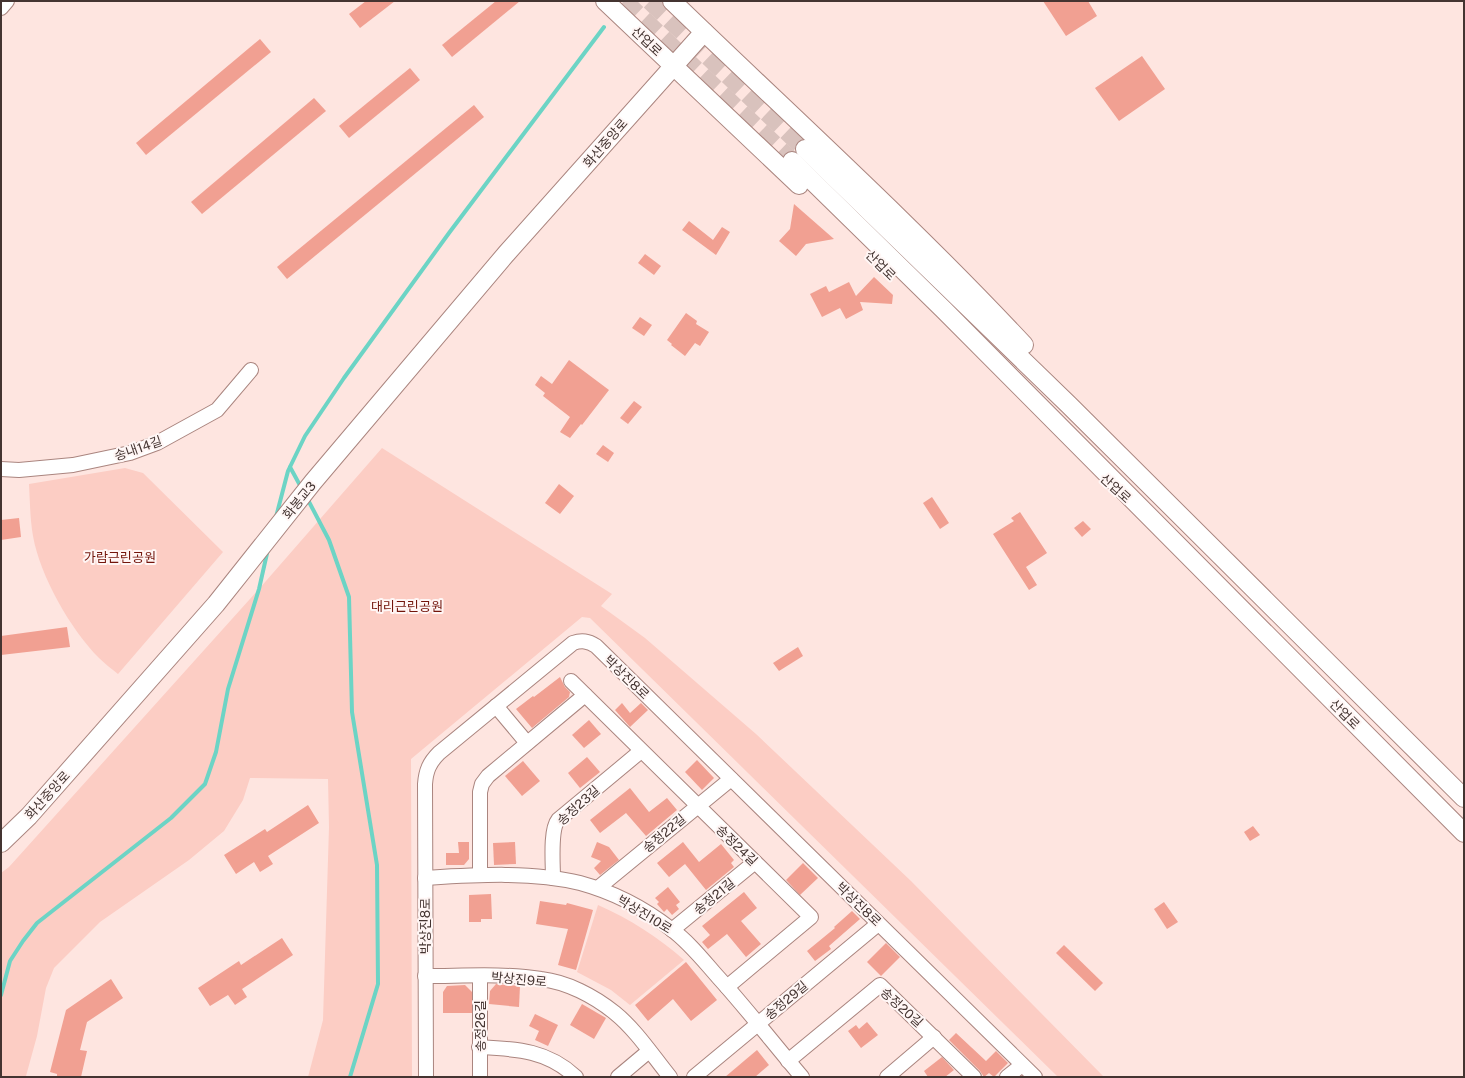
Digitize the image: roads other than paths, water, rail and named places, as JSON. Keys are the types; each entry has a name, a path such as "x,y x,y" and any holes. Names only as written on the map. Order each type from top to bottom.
{"main road":[{"name":"산업로","path":"605,1 831,215 975,357 1159,527"},
{"name":"산업로","path":"672,1 853,173 948,267 1069,393 1175,511"},
{"name":"화산중앙로","path":"506,254 704,32"},
{"name":"산업로","path":"1464,798 1063,399 798,155 944,310 1464,833"},
{"name":"화봉교3","path":"90,745 216,604 313,482 506,254"},
{"name":"화산중앙로","path":"1,844 29,816 90,745"}],"street":[{"path":"1,8 7,1"},
{"name":"송내14길","path":"1,468 19,470 73,465 130,453 157,443 217,410 251,370"},
{"name":"박상진8로","path":"426,1077 425,784 427,768 439,753 573,643 579,641 591,642 1035,1077"},
{"name":"송정24길","path":"571,681 811,917 727,987"},
{"path":"480,874 480,792 482,784 488,776 585,695"},
{"path":"496,706 527,743"},
{"name":"송정23길","path":"553,878 553,832 555,823 641,750"},
{"name":"송정22길","path":"598,888 731,779"},
{"name":"송정21길","path":"672,930 755,862"},
{"name":"박상진10로","path":"426,878 480,874 553,878 598,888 639,908 672,930 688,944 727,987 802,1077"},
{"name":"송정29길","path":"694,1077 878,924"},
{"name":"박상진9로","path":"425,976 480,976 542,979 580,991 598,1000 616,1013 632,1030 670,1077"},
{"name":"송정26길","path":"480,976 480,1077"},
{"name":"송정20길","path":"788,1061 880,985 974,1077"},
{"path":"887,1077 934,1037"},
{"path":"480,1047 514,1049 535,1053 551,1059 576,1077"},
{"path":"618,1077 649,1051"},
{"path":"1007,1077 1022,1065"}],"waterway":[{"path":"276,517 288,471 305,436 344,378 449,233 604,27"},
{"path":"290,467 302,489"},
{"path":"307,498 329,540 349,597 352,712 377,865 378,984 350,1077"},
{"path":"1,995 10,961 37,923 171,818 205,784 216,752 228,689 259,589 268,549"}],"tunnel":[{"path":"624,1 792,161"},
{"path":"650,1 805,149"}],"park label":[{"name":"가람근린공원","path":"120,557"},
{"name":"대리근린공원","path":"407,606"}]}
